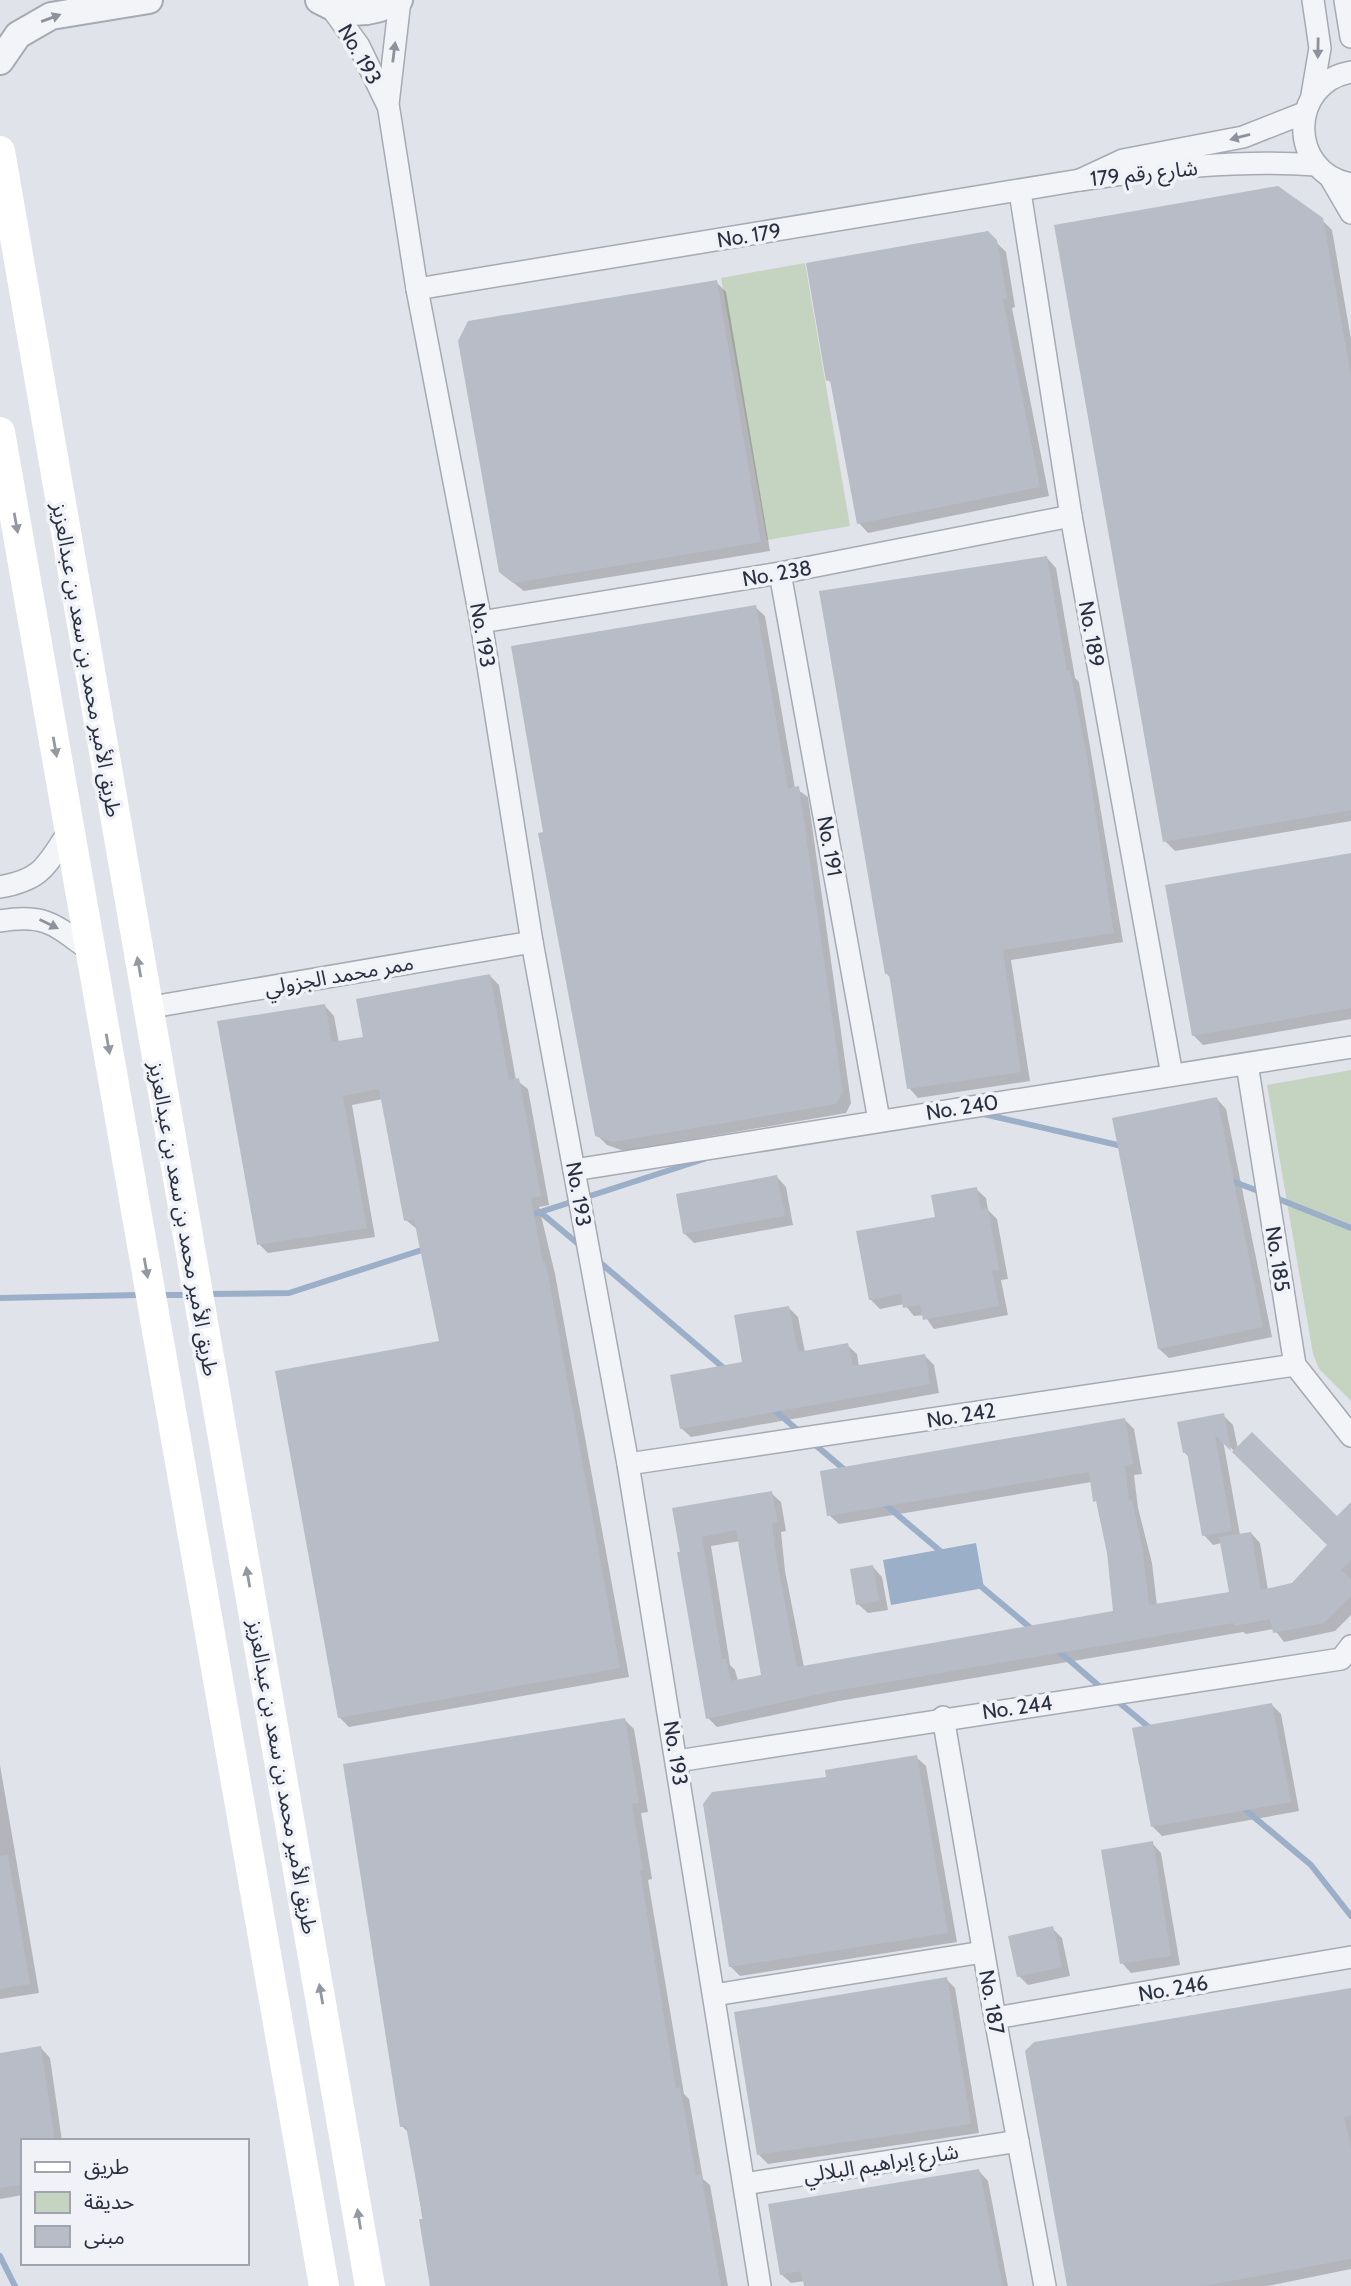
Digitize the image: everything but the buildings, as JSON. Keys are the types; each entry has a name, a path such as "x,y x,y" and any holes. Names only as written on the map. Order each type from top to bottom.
{"main road":[{"name":"طريق الأمير محمد بن سعد بن عبدالعزيز","path":"0,151 146,1008 278,1742 370,2286"},
{"path":"0,432 324,2286"}],"street":[{"path":"0,61 18,35 51,16 149,0"},
{"path":"324,3 360,13 382,9 399,0"},
{"name":"No. 193","path":"399,0 388,104 417,289 481,622 532,942 628,1465 760,2286"},
{"path":"1313,0 1320,48 1302,131 1306,149 1351,213"},
{"path":"1345,0 1351,37"},
{"name":"No. 193","path":"324,3 359,47 388,104"},
{"name":"شارع رقم 179","path":"1080,180 1123,160 1243,137 1308,104 1324,82 1351,72"},
{"name":"شارع رقم 179","path":"1080,180 1161,169 1260,162 1323,171 1351,184"},
{"name":"No. 179","path":"417,289 1020,192 1080,180"},
{"name":"No. 189","path":"1020,192 1071,516 1172,1075"},
{"name":"No. 238","path":"481,622 780,573 1071,516"},
{"name":"No. 191","path":"780,573 879,1120"},
{"path":"0,887 22,883 39,875 70,830"},
{"path":"0,921 26,917 46,920 92,952"},
{"name":"ممر محمد الجزولي","path":"146,1008 532,942"},
{"name":"No. 240","path":"574,1170 1351,1047"},
{"name":"No. 185","path":"1247,1064 1295,1364 1351,1436"},
{"name":"No. 242","path":"628,1465 1295,1364"},
{"name":"No. 244","path":"677,1761 943,1717 1340,1659 1351,1646"},
{"name":"No. 187","path":"943,1717 1045,2286"},
{"path":"714,1995 984,1952"},
{"name":"No. 246","path":"995,2018 1351,1957"},
{"name":"شارع إبراهيم البلالي","path":"744,2184 1018,2141"}],"green space":[{"path":"805,263 850,526 767,540 721,278"},
{"path":"1351,1070 1351,1401 1319,1369 1313,1354 1267,1085"}],"water":[{"path":"976,1543 984,1588 891,1605 883,1560"}],"waterway":[{"path":"979,1113 1122,1146"},
{"path":"528,1216 704,1159"},
{"path":"1229,1180 1261,1192"},
{"path":"1271,1196 1351,1228"},
{"path":"540,1212 582,1247"},
{"path":"209,1294 289,1293 428,1248"},
{"path":"596,1259 726,1370"},
{"path":"0,1298 138,1295"},
{"path":"163,1295 186,1295"},
{"path":"772,1408 801,1433"},
{"path":"812,1442 846,1471"},
{"path":"881,1501 945,1555"},
{"path":"977,1583 1033,1630"},
{"path":"1055,1648 1105,1691"},
{"path":"1116,1700 1151,1729"},
{"path":"1242,1807 1311,1865 1351,1916"},
{"path":"0,2256 15,2286"}]}
